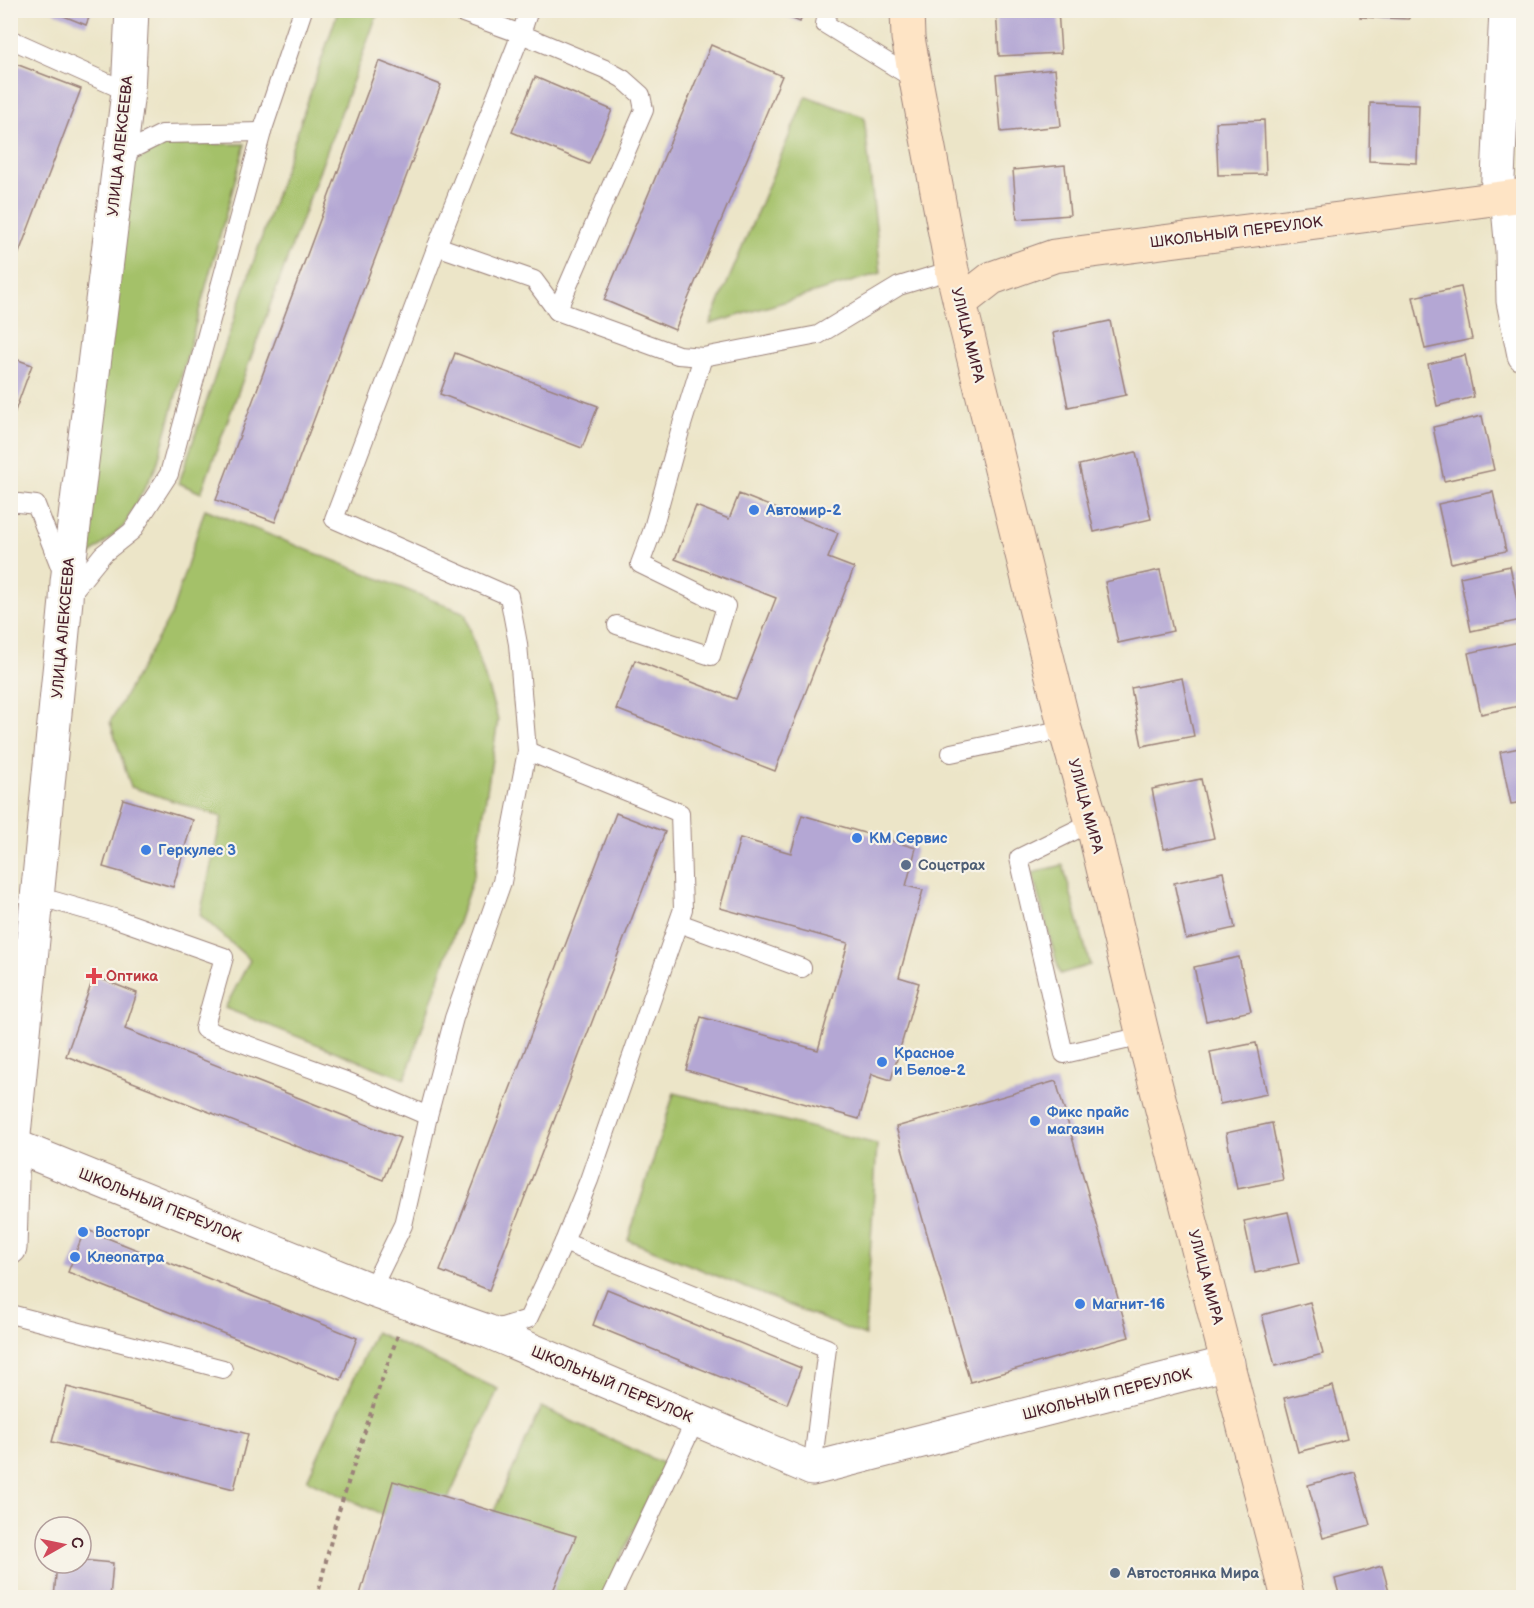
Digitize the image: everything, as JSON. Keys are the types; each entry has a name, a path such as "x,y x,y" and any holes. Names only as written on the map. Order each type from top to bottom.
{"main road":[{"name":"УЛИЦА МИРА","path":"907,10 908,38 952,270 1065,729 1092,822 1143,1036 1288,1598"},
{"name":"ШКОЛЬНЫЙ ПЕРЕУЛОК","path":"960,303 993,278 1053,255 1509,197"}],"street":[{"name":"УЛИЦА АЛЕКСЕЕВА","path":"10,1248 12,1144 66,591 128,92 132,10"},
{"path":"1506,10 1513,301 1524,355"},
{"name":"ШКОЛЬНЫЙ ПЕРЕУЛОК","path":"12,1144 371,1290 487,1331 812,1468 1228,1363"}],"lane":[{"path":"10,502 36,505 66,591 103,554 132,531 169,474 262,132 303,10"},
{"path":"455,10 521,34 605,69 623,79 641,94 644,110 557,311"},
{"path":"371,1290 403,1225 454,1018 502,882 527,751 518,644 509,596 334,519 529,10"},
{"path":"828,10 825,24 916,80"},
{"path":"10,39 128,92"},
{"path":"120,155 162,134 262,132"},
{"path":"437,246 534,280 557,311 678,355 703,357 818,335 899,286 952,270"},
{"path":"617,625 711,656 726,606 640,564 652,532 703,357"},
{"path":"951,753 1065,729"},
{"path":"487,1331 528,1319 564,1242 589,1180 683,909 680,813 527,751"},
{"path":"1092,822 1019,858 1064,1054 1143,1036"},
{"path":"37,896 114,918 224,957 204,1029 351,1083 429,1116"},
{"path":"679,923 802,968"},
{"path":"564,1242 827,1348 812,1468"},
{"path":"10,1314 223,1369"},
{"path":"611,1598 696,1419"}],"path":[{"path":"317,1598 336,1520 409,1303"}],"green space":[{"path":"338,11 364,11 377,15 201,493 179,483"},
{"path":"806,96 864,117 881,273 710,324"},
{"path":"245,144 157,465 124,526 78,565 132,163 164,145"},
{"path":"205,509 465,613 498,720 474,875 405,1079 225,1008 250,960 200,915 222,817 131,787 110,722 171,615"},
{"path":"1063,865 1090,965 1060,974 1032,873"},
{"path":"674,1093 877,1144 865,1336 628,1240"},
{"path":"375,1332 498,1389 431,1537 307,1480"},
{"path":"541,1407 664,1464 603,1597 566,1597 474,1555"}],"building":[{"path":"49,10 92,10 86,25"},
{"path":"771,10 804,10 800,22"},
{"path":"996,10 1058,10 1061,53 999,56"},
{"path":"1361,10 1409,10 1409,19 1360,17"},
{"path":"711,45 782,76 675,330 604,300"},
{"path":"379,61 441,85 275,522 216,500"},
{"path":"16,64 81,89 11,274 10,79"},
{"path":"1055,69 1061,126 1001,132 996,75"},
{"path":"535,77 612,110 589,164 512,132"},
{"path":"1370,103 1419,105 1417,163 1369,161"},
{"path":"1264,120 1266,174 1218,175 1216,122"},
{"path":"1065,165 1070,215 1017,219 1013,170"},
{"path":"1461,287 1472,339 1425,349 1413,297"},
{"path":"1110,321 1126,395 1068,407 1053,333"},
{"path":"455,353 598,406 582,448 440,394"},
{"path":"1465,355 1474,397 1437,406 1428,364"},
{"path":"10,357 32,365 11,422 10,422"},
{"path":"1482,416 1494,470 1444,481 1433,427"},
{"path":"1136,452 1151,519 1094,532 1079,465"},
{"path":"1493,492 1506,551 1451,563 1438,504"},
{"path":"739,494 838,533 828,558 854,568 775,771 616,709 635,660 736,699 776,598 675,559 696,506 729,519"},
{"path":"1510,566 1521,620 1471,631 1460,577"},
{"path":"1160,570 1173,631 1118,643 1105,582"},
{"path":"1524,641 1524,705 1481,714 1468,653"},
{"path":"1182,678 1194,736 1142,746 1131,688"},
{"path":"1524,747 1524,802 1511,804 1500,752"},
{"path":"1201,779 1214,838 1164,849 1152,789"},
{"path":"123,799 193,820 173,887 103,867"},
{"path":"616,813 665,832 489,1290 440,1271"},
{"path":"802,815 916,848 906,886 923,890 899,977 919,983 891,1080 872,1074 859,1119 686,1070 701,1017 818,1050 848,943 720,908 740,838 791,853"},
{"path":"1223,872 1235,928 1186,939 1174,883"},
{"path":"1239,957 1251,1011 1206,1021 1194,967"},
{"path":"94,976 137,993 125,1029 400,1138 383,1180 66,1056"},
{"path":"1256,1043 1267,1094 1220,1104 1210,1052"},
{"path":"1056,1081 1129,1337 970,1382 896,1127"},
{"path":"1272,1123 1283,1180 1237,1189 1226,1133"},
{"path":"1288,1212 1300,1263 1255,1273 1244,1221"},
{"path":"85,1229 357,1338 341,1380 68,1272"},
{"path":"607,1289 801,1368 787,1404 593,1325"},
{"path":"1310,1302 1323,1354 1275,1366 1262,1315"},
{"path":"1333,1386 1347,1439 1298,1452 1284,1398"},
{"path":"67,1387 248,1434 234,1489 52,1442"},
{"path":"1355,1472 1370,1525 1323,1538 1308,1485"},
{"path":"393,1481 576,1536 550,1598 359,1598"},
{"path":"93,1561 113,1563 110,1598 54,1598 56,1575 93,1575"},
{"path":"1382,1566 1391,1598 1340,1598 1335,1579"}],"place":[{"name":"Автомир-2","path":"754,510"},
{"name":"КМ Сервис","path":"857,838"},
{"name":"Геркулес 3","path":"146,850"},
{"name":"Соцстрах","path":"906,865"},
{"name":"Оптика","path":"94,976"},
{"name":"Красное и Белое-2","path":"882,1062"},
{"name":"Фикс прайс магазин","path":"1035,1121"},
{"name":"Восторг","path":"83,1232"},
{"name":"Клеопатра","path":"75,1257"},
{"name":"Магнит-16","path":"1080,1304"},
{"name":"Автостоянка Мира","path":"1115,1573"}]}
